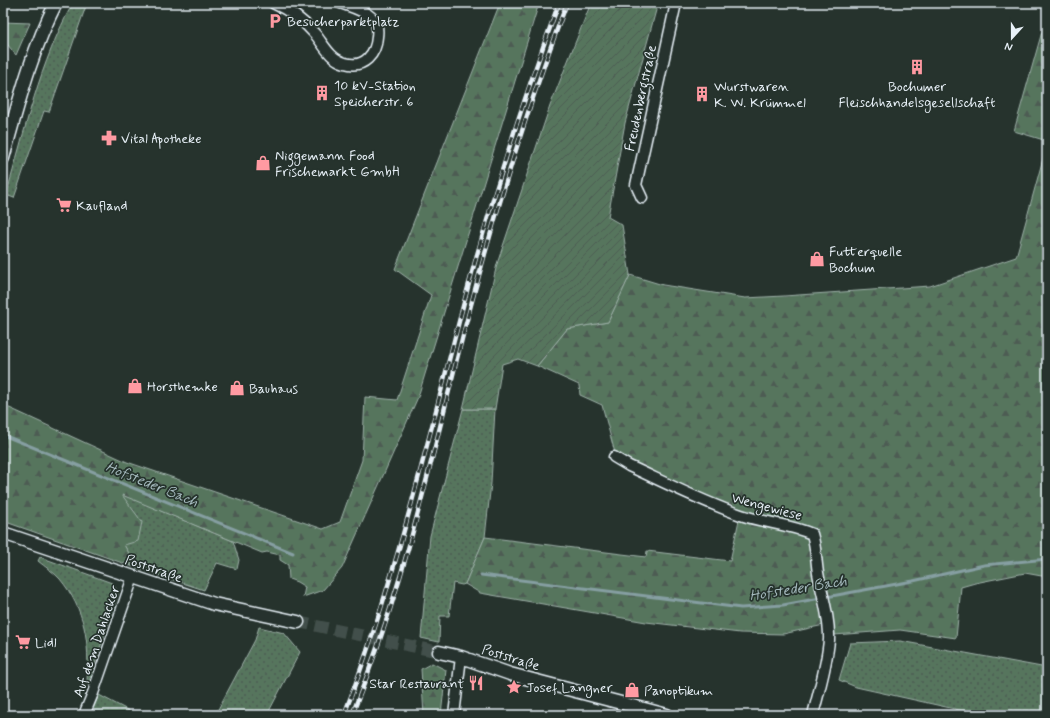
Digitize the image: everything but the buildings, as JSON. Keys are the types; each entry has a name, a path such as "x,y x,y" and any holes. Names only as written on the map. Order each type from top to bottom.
{"street":[{"path":"3,158 25,81 47,22 56,3"},
{"path":"273,3 288,10 302,21 314,33 333,58 343,63 358,64 365,61 373,52 377,42 377,25 366,13 340,3"},
{"name":"Freudenbergstraße","path":"642,198 636,185 676,3"},
{"name":"Wengewiese","path":"614,457 629,466 725,510 761,521 801,529 812,534 816,546 818,572 826,612 829,639 813,715"},
{"name":"Poststraße","path":"3,533 214,604 298,622"},
{"name":"Auf dem Dahlacker","path":"84,715 133,577"},
{"name":"Poststraße","path":"439,652 461,657 510,674 667,715"},
{"path":"454,715 461,657"}],"green space":[{"path":"73,3 87,3 49,112 44,111 14,198 6,195 34,97 51,49"},
{"path":"500,3 539,3 418,397 342,568 323,590 303,597 305,587 289,579 288,565 280,560 280,555 267,552 262,553 122,495 142,522 138,541 124,545 130,555 131,566 3,521 3,405 127,462 323,529 340,522 362,460 365,397 397,400 431,295 395,269"},
{"path":"591,3 658,3 625,123 608,217 622,225 630,275 608,322 567,329 537,366 518,359 502,364 495,409 463,409 497,264 550,106"},
{"path":"3,22 30,23 16,55 3,39"},
{"path":"1043,28 1047,29 1047,141 1014,131"},
{"path":"1047,144 1047,577 1025,573 961,587 956,638 900,630 834,635 833,623 783,634 740,633 646,622 480,593 465,584 485,537 646,557 647,551 730,561 741,511 708,498 615,453 602,405 580,395 579,385 537,366 567,329 608,322 630,275 663,285 745,298 930,286 1016,257"},
{"path":"463,409 495,409 491,483 485,537 465,584 462,585 453,583 449,616 440,616 439,642 421,638 430,536"},
{"path":"121,494 233,541 239,560 237,569 217,563 204,590 131,566 130,555 124,545"},
{"path":"40,557 112,583 118,593 89,682 87,681 88,653 84,627 80,614 68,590 58,576 38,561"},
{"path":"259,627 284,633 300,652 267,715 215,715 255,640"},
{"path":"900,641 1047,668 1047,715 982,715 856,687 839,680 850,643"},
{"path":"432,663 446,670 441,715 424,715 421,669"},
{"path":"99,695 137,715 90,715"}],"waterway":[{"name":"Hofsteder Bach","path":"3,435 293,553"},
{"name":"Hofsteder Bach","path":"481,575 741,608 783,605 913,581 984,565 1047,559"}],"tunnel":[{"path":"298,622 439,652"}],"railway":[{"path":"344,715 363,663 396,558 467,291 498,182 559,3"},
{"path":"352,715 378,647 409,547 464,331 499,207 524,125 567,3"}],"place":[{"name":"Besucherparktplatz","path":"275,21"},
{"name":"Bochumer Fleischhandelsgesellschaft","path":"917,67"},
{"name":"10 kV-Station Speicherstr. 6","path":"322,93"},
{"name":"Wurstwaren K. W. Krümmel","path":"702,94"},
{"name":"Vital Apotheke","path":"109,138"},
{"name":"Niggemann Food Frischemarkt GmbH","path":"263,163"},
{"name":"Kaufland","path":"64,205"},
{"name":"Futterquelle Bochum","path":"817,259"},
{"name":"Horsthemke","path":"135,386"},
{"name":"Bauhaus","path":"237,388"},
{"name":"Lidl","path":"23,642"},
{"name":"Star Restaurant","path":"476,683"},
{"name":"Josef Langner","path":"514,687"},
{"name":"Panoptikum","path":"632,690"}]}
